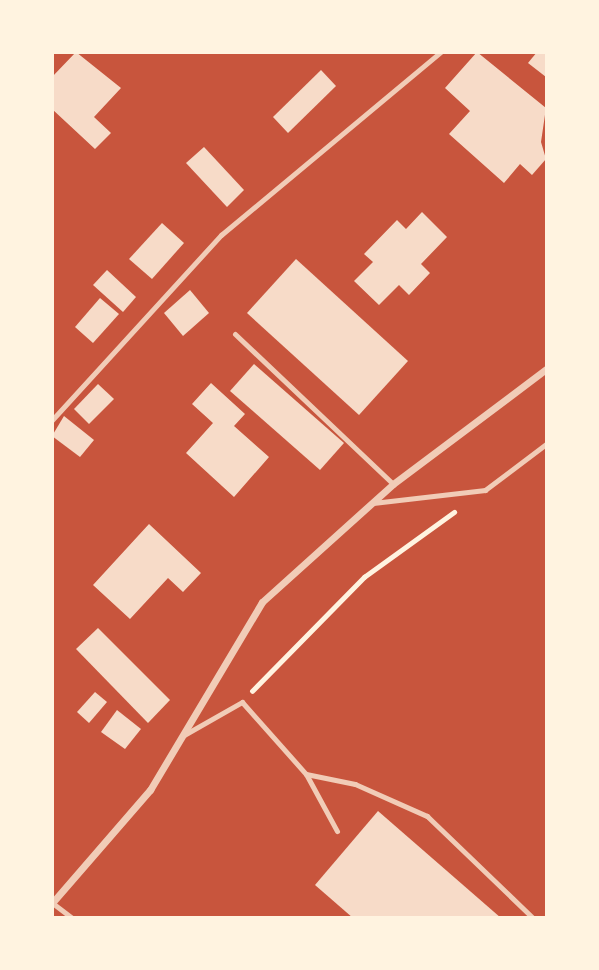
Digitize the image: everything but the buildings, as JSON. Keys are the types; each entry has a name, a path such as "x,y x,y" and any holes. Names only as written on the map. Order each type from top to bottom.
{"street":[{"path":"54,904 150,790 262,602 393,484 547,369"}],"lane":[{"path":"52,420 222,235 442,52"},
{"path":"235,334 393,484"},
{"path":"373,503 485,490 547,444"},
{"path":"178,739 242,702 306,774 337,831"},
{"path":"306,774 355,784 427,816 533,918"},
{"path":"54,904 72,918"}],"path":[{"path":"242,702 364,577 485,490"}]}
